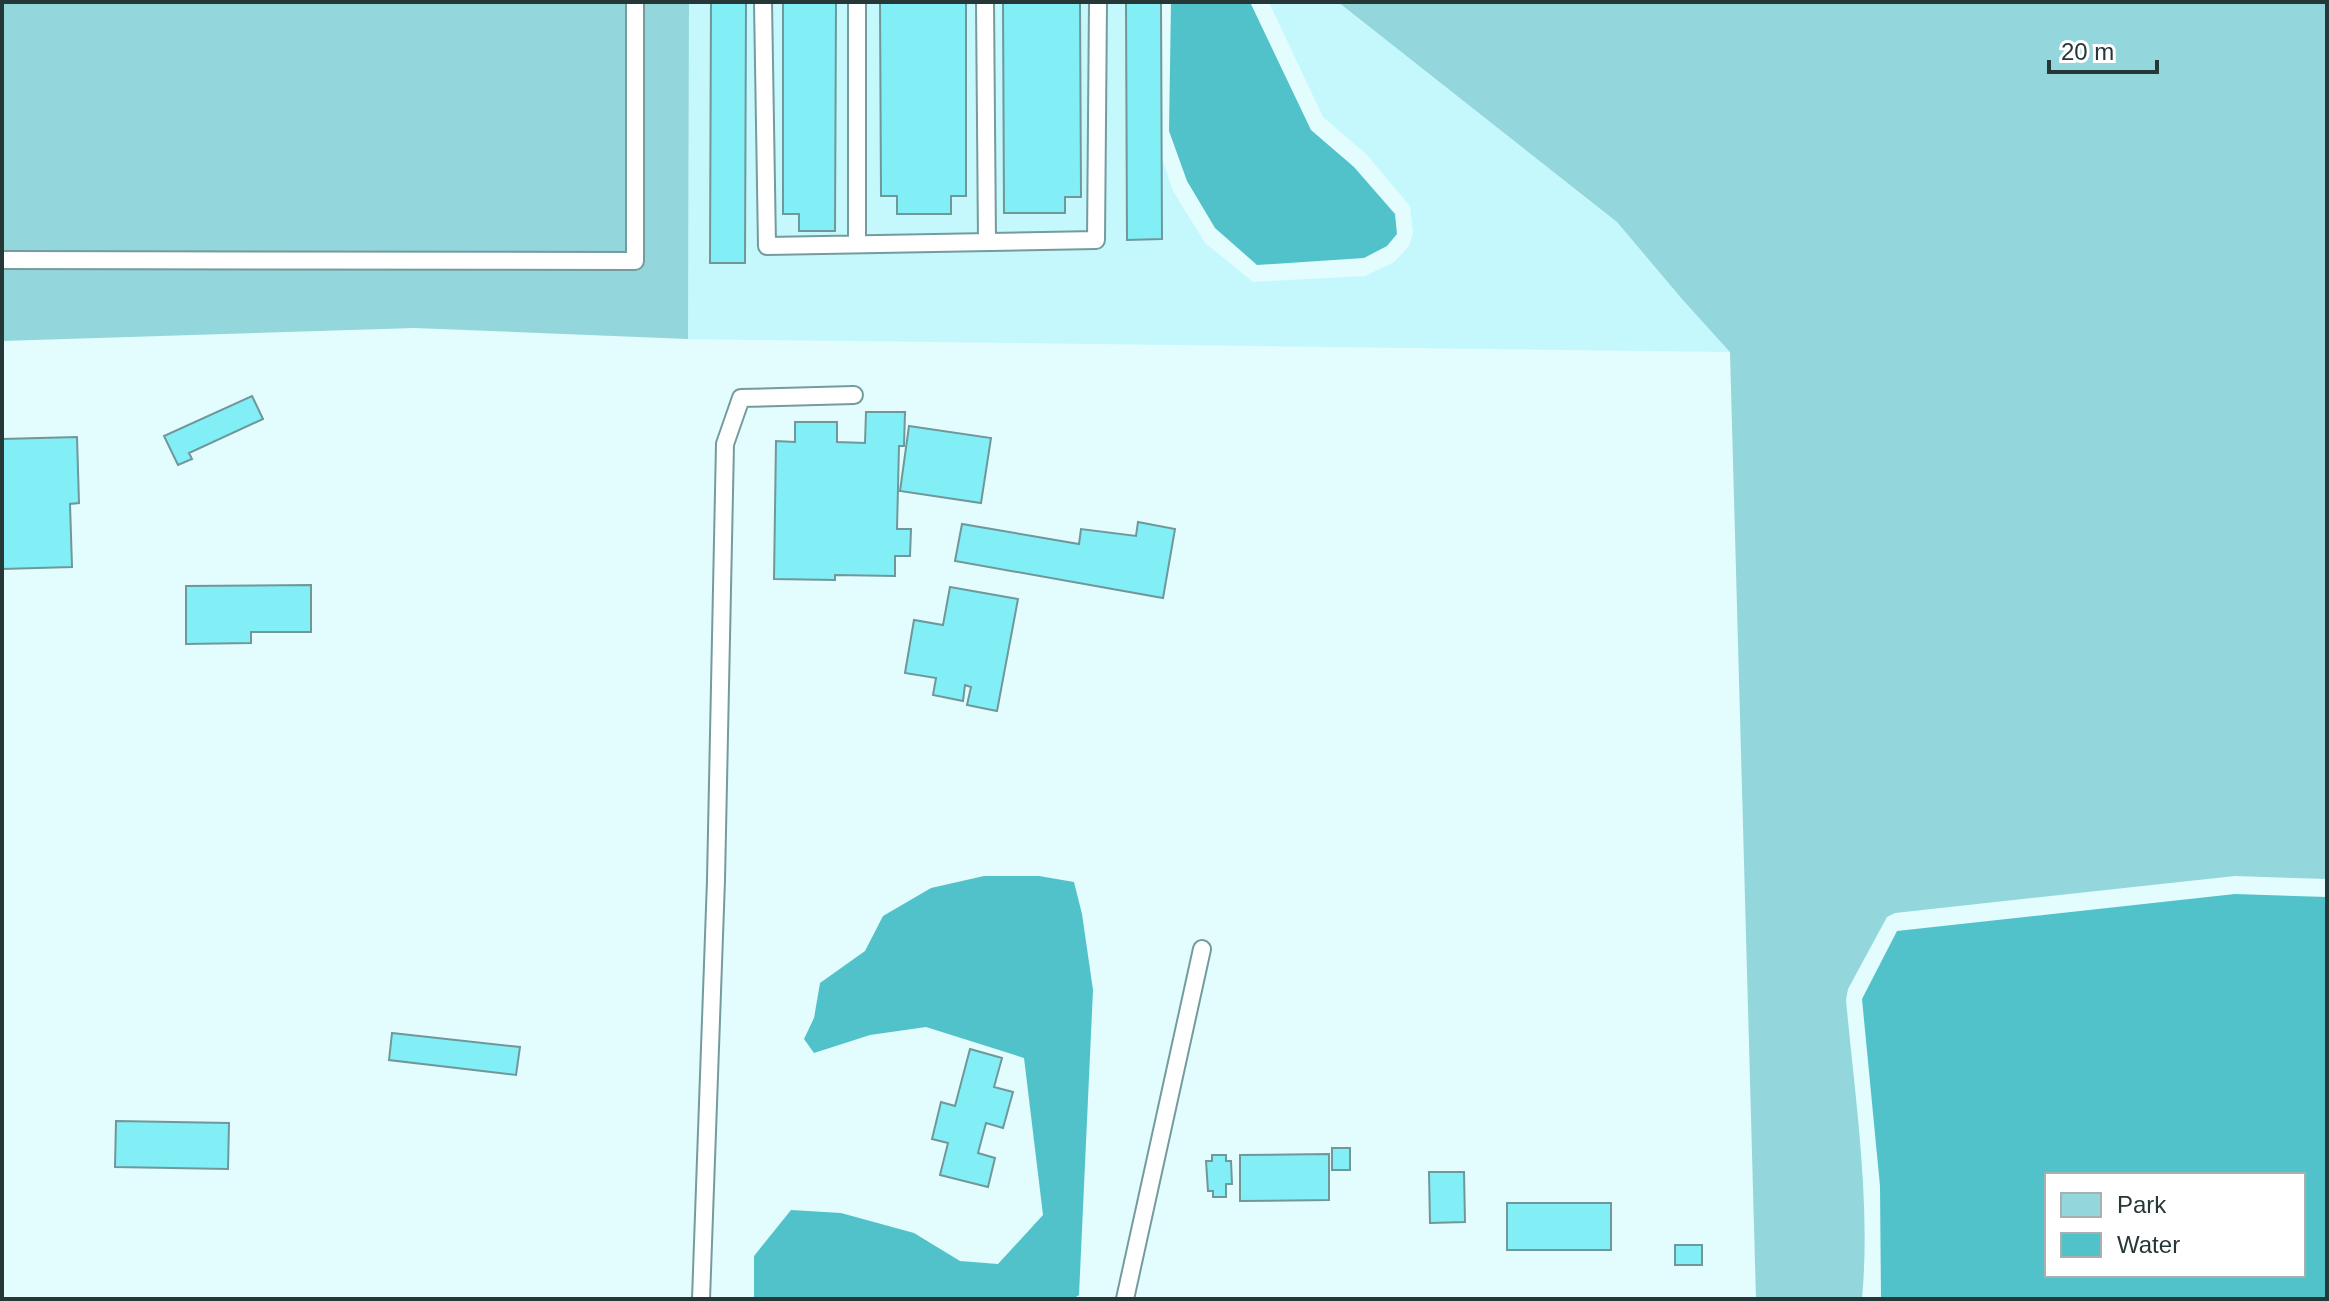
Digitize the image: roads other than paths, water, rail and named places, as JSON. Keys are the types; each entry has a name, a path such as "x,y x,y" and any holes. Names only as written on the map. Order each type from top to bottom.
{"lane":[{"path":"2,260 635,261 635,2"},
{"path":"763,2 767,246 1096,240 1098,2"},
{"path":"857,2 857,244"},
{"path":"985,2 987,242"},
{"path":"701,1299 716,895 725,444 741,398 854,395"},
{"path":"1125,1299 1202,949"}],"water":[{"path":"1171,2 1250,2 1311,130 1354,167 1395,214 1397,234 1387,246 1364,258 1257,265 1215,228 1187,181 1169,131"},
{"path":"984,876 1039,876 1074,882 1082,914 1093,990 1079,1295 1073,1299 754,1299 754,1256 791,1210 841,1213 914,1233 960,1261 998,1264 1043,1215 1024,1058 926,1027 870,1035 814,1053 804,1039 814,1018 820,983 865,951 883,916 931,888"},
{"path":"2235,894 2327,897 2327,1299 1881,1299 1880,1186 1862,999 1897,931"}]}
